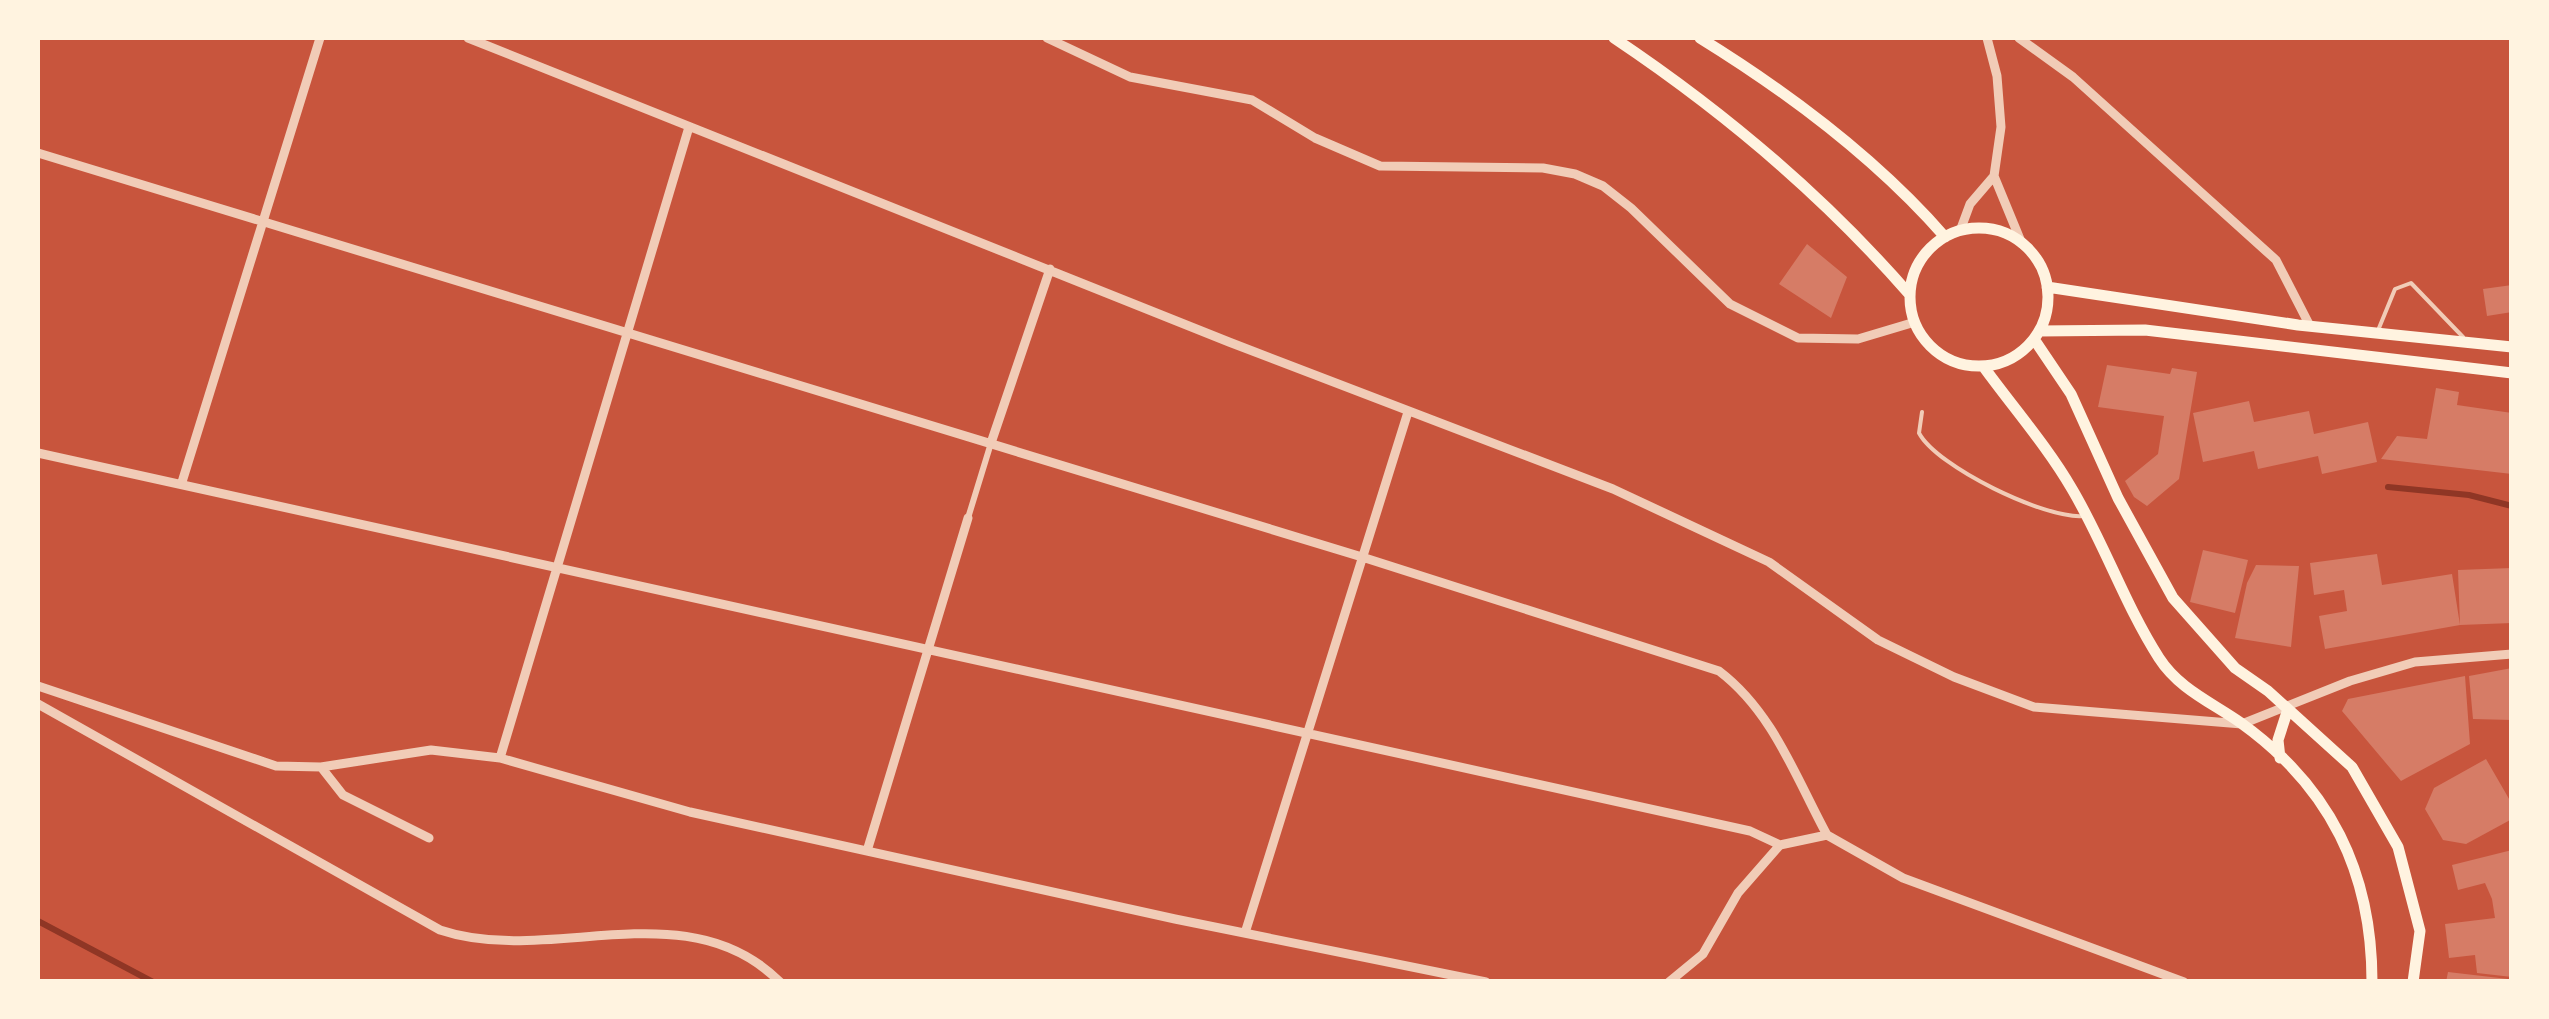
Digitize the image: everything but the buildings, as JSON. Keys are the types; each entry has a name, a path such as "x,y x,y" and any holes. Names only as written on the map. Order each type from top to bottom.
{"main road":[{"path":"1614,38 1675,79 1820,200 1910,295"},
{"path":"1700,38 1752,70 1901,186 1945,237"},
{"path":"1982,228 2003,232 2022,244 2039,263 2047,287 2047,310 2036,335 2011,358 1983,366 1950,360 1923,338 1915,322 1910,295 1924,256 1945,237 1982,228"},
{"path":"2047,287 2310,326 2512,347"},
{"path":"2036,335 2144,330 2512,373"},
{"path":"2036,335 2064,380 2118,498 2173,598 2235,668 2352,767 2398,847 2420,931 2413,982"},
{"path":"1983,366 2071,487 2159,659 2190,692 2242,724 2312,785 2347,851 2372,934 2372,982"},
{"path":"2280,758 2278,740 2288,709"}],"street":[{"path":"182,482 320,38"},
{"path":"468,38 1408,412 1613,489 1768,562 1878,640 1970,684 2034,708 2242,724 2288,709 2350,681 2415,662 2512,654"},
{"path":"1047,38 1130,77 1252,100 1315,138 1380,166 1543,168 1574,174 1604,186 1631,208 1730,304 1798,338 1858,339 1915,322"},
{"path":"1960,231 1970,204 1994,176 2002,128 1997,76 1987,38"},
{"path":"2019,38 2087,89 2276,260 2310,326"},
{"path":"500,758 689,126"},
{"path":"38,153 1362,557 1719,671 1744,690 1768,720 1826,834 1902,878 2184,982"},
{"path":"1994,176 2022,244"},
{"path":"867,851 991,444 1050,269"},
{"path":"1245,933 1408,412"},
{"path":"38,453 1307,732 1750,832 1780,845"},
{"path":"38,686 167,726 250,760 276,766 321,767 430,750 500,758 690,812 1486,982"},
{"path":"38,704 440,930 465,938 495,940 610,932 664,934 724,945 764,965 780,982"},
{"path":"321,767 343,795 428,838"},
{"path":"1669,982 1703,954 1738,893 1780,845 1826,834"}],"lane":[{"path":"2377,333 2395,289 2411,283 2470,343"},
{"path":"1922,412 1920,433 1945,459 2048,513 2086,516"}],"waterway":[{"path":"2388,487 2469,495 2512,506"},
{"path":"38,921 153,982"}]}
